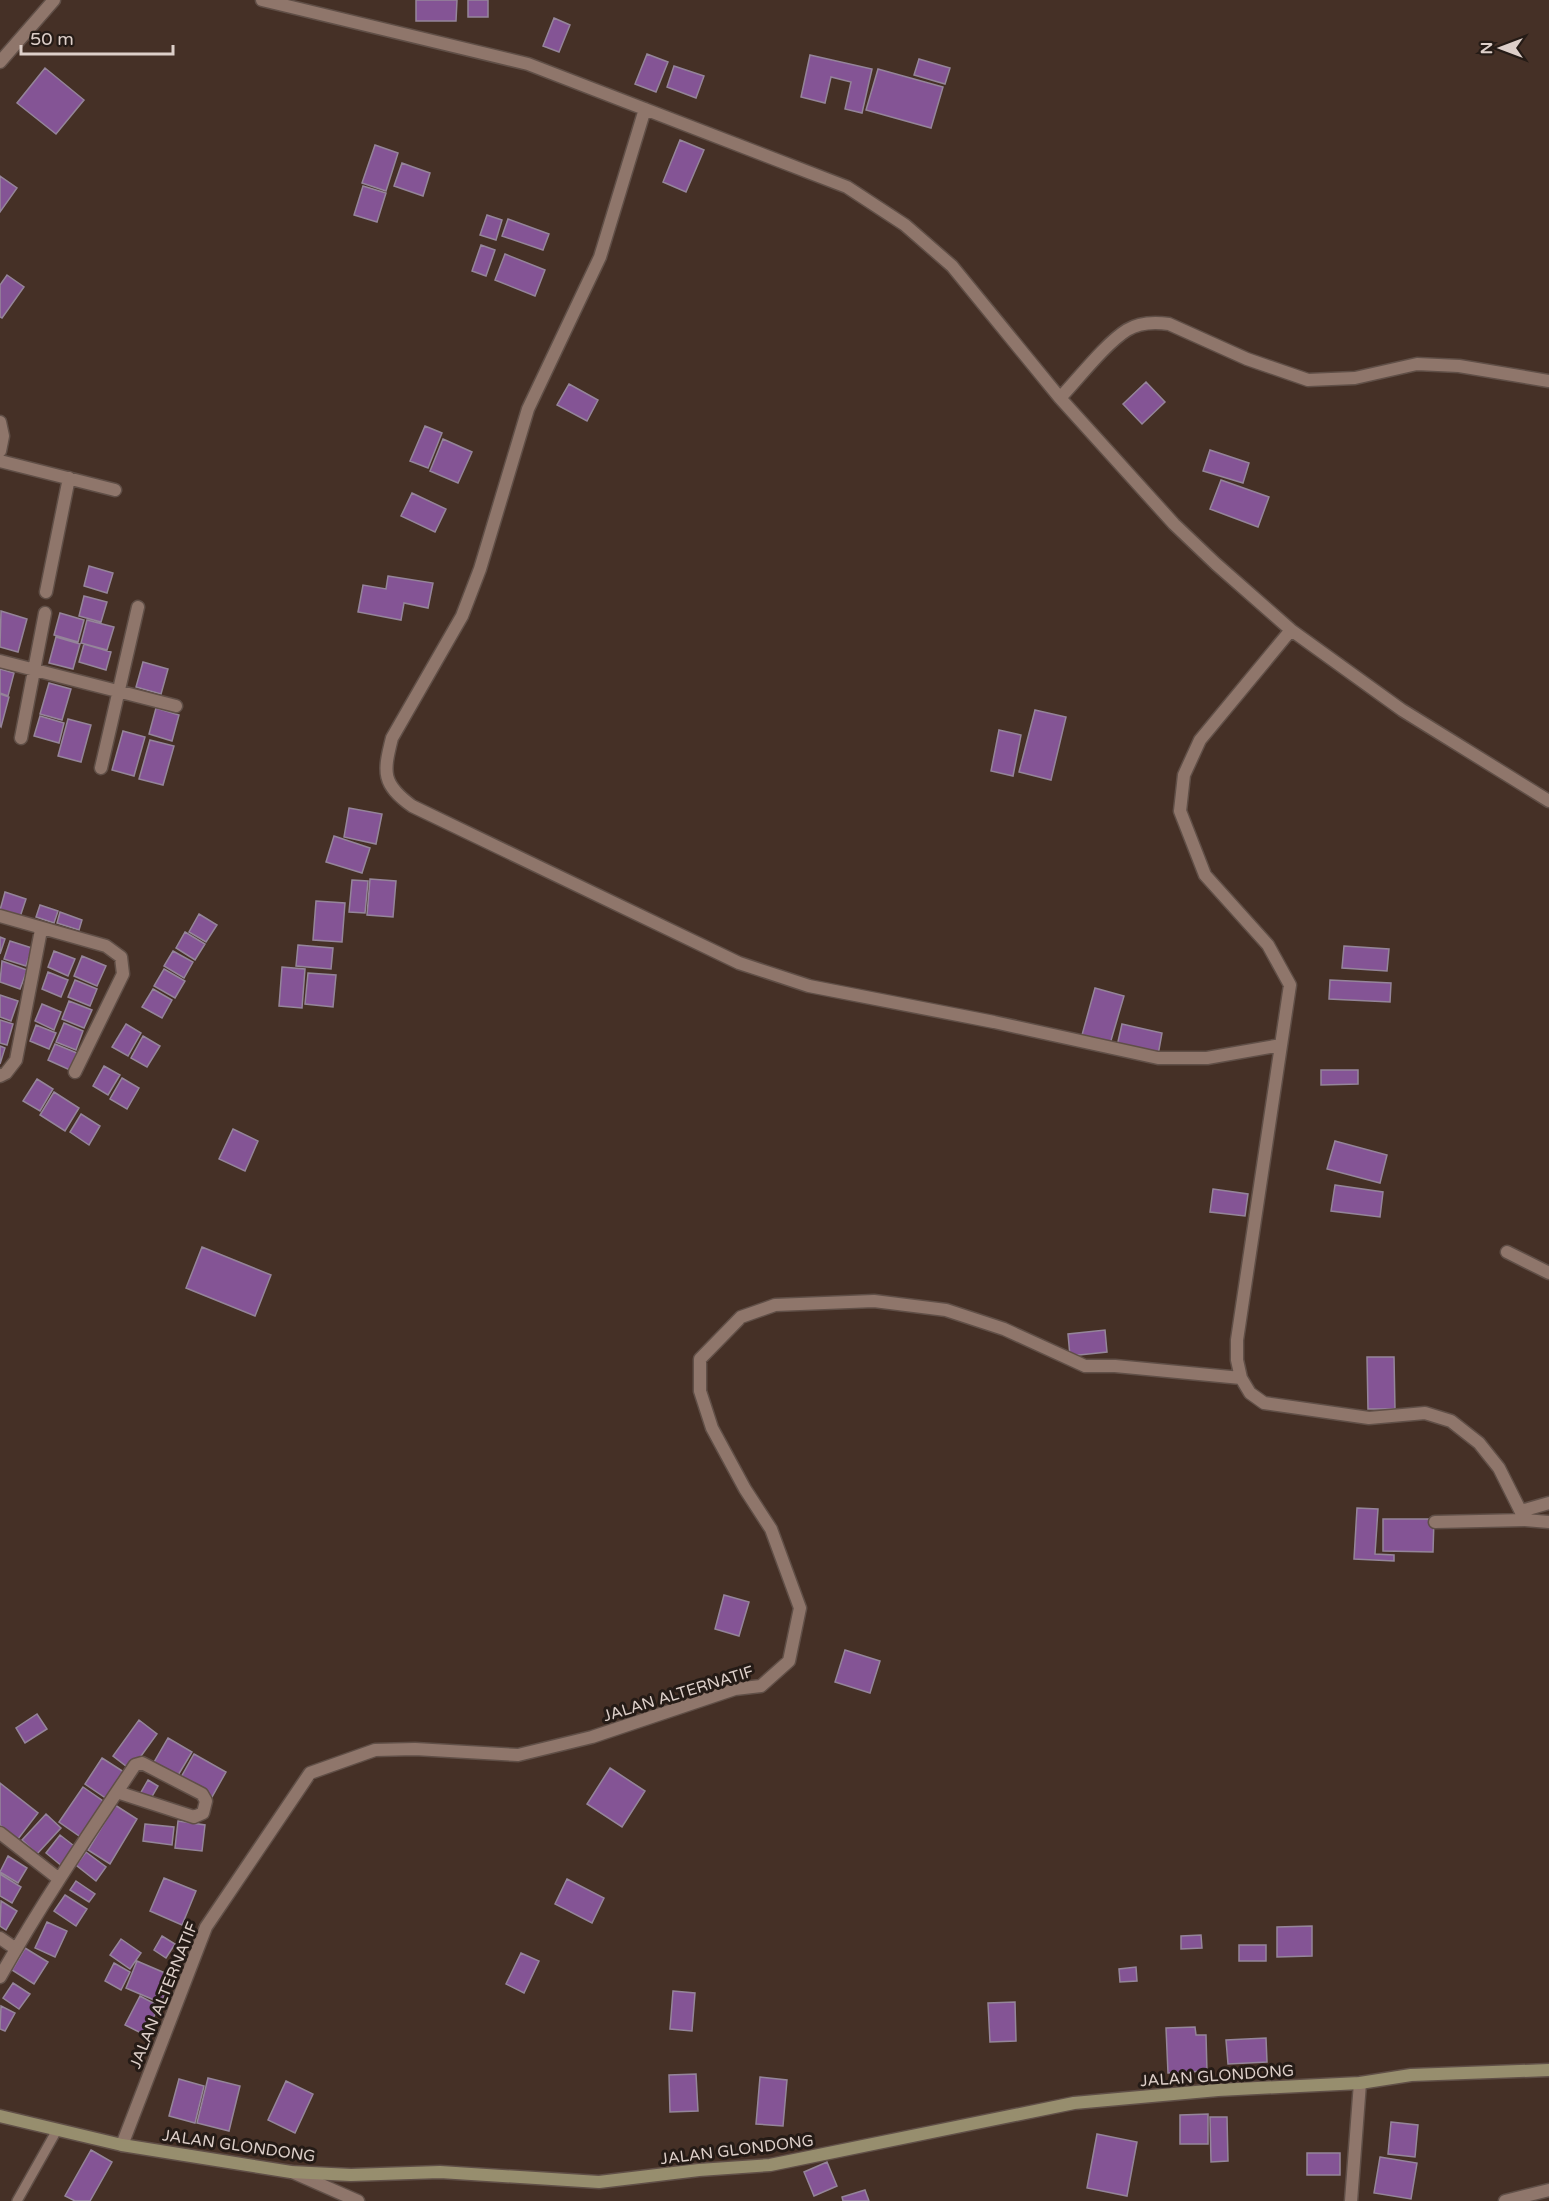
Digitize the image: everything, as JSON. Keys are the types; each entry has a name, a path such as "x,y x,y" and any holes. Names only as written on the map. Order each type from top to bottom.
{"main road":[{"name":"JALAN GLONDONG","path":"0,2116 122,2145 291,2172 351,2175 440,2172 599,2182 699,2170 770,2165 1074,2103 1218,2090 1360,2083 1411,2075 1549,2070"}],"street":[{"path":"0,62 54,0"},
{"path":"262,0 528,64 848,187 905,225 952,266 1060,398 1174,524 1291,630 1401,710 1549,801"},
{"path":"645,109 600,257 528,409 480,569 462,616 392,738 387,758 387,778 393,792 412,806 739,963 809,986 994,1022 1158,1058 1207,1058 1281,1045"},
{"path":"1060,398 1127,330 1142,323 1156,322 1169,324 1247,359 1308,380 1355,378 1417,364 1459,366 1549,381"},
{"path":"0,422 3,436 0,451"},
{"path":"0,461 115,490"},
{"path":"46,592 69,478"},
{"path":"101,768 138,607"},
{"path":"21,738 45,613"},
{"path":"1291,630 1200,740 1184,775 1180,811 1205,874 1268,945 1290,985 1238,1340 1237,1360 1241,1378 1250,1393 1264,1403 1369,1418 1425,1413 1451,1421 1479,1443 1499,1468 1523,1515"},
{"path":"0,661 176,706"},
{"path":"0,916 41,930 106,946 121,957 123,966 119,985 75,1072"},
{"path":"0,1076 6,1073 16,1059 41,930"},
{"path":"1507,1252 1549,1273"},
{"name":"JALAN ALTERNATIF","path":"122,2145 206,1927 310,1773 375,1750 415,1749 518,1755 592,1737 735,1689 761,1686 789,1661 800,1608 771,1529 744,1490 712,1428 700,1391 700,1359 741,1317 775,1305 874,1301 946,1310 1005,1329 1085,1366 1115,1366 1241,1378"},
{"path":"1523,1515 1549,1503"},
{"path":"1435,1522 1523,1515 1549,1522"},
{"path":"0,1977 59,1879 117,1792 135,1765 140,1763 202,1794 206,1801 203,1813 194,1817 117,1792"},
{"path":"0,1833 59,1879"},
{"path":"0,1938 16,1949"},
{"path":"1351,2201 1360,2083"},
{"path":"291,2172 358,2201"},
{"path":"1505,2201 1549,2190"}],"lane":[{"path":"17,2201 57,2130"}],"building":[{"path":"416,0 457,0 456,21 416,21"},
{"path":"468,0 488,0 488,17 468,17"},
{"path":"554,18 570,25 559,52 543,46"},
{"path":"647,54 668,62 656,92 635,84"},
{"path":"810,55 872,69 862,113 845,109 851,82 831,77 825,103 801,97"},
{"path":"919,59 950,68 945,84 914,75"},
{"path":"674,66 704,76 696,98 667,87"},
{"path":"45,68 84,100 56,134 17,103"},
{"path":"878,69 943,87 931,128 866,110"},
{"path":"680,140 704,150 686,192 663,182"},
{"path":"375,145 398,153 386,191 362,183"},
{"path":"402,163 430,173 423,196 394,186"},
{"path":"0,176 17,188 0,212"},
{"path":"363,186 386,193 377,222 354,215"},
{"path":"487,215 502,220 496,240 480,235"},
{"path":"508,219 549,234 543,250 502,236"},
{"path":"481,245 495,250 486,276 472,271"},
{"path":"505,254 545,270 535,296 495,280"},
{"path":"7,275 24,287 2,318 0,317 0,285"},
{"path":"1146,382 1165,402 1142,424 1123,404"},
{"path":"569,384 598,400 587,421 557,405"},
{"path":"425,426 442,433 428,468 410,461"},
{"path":"443,439 472,452 458,483 430,471"},
{"path":"1210,450 1249,463 1243,483 1203,471"},
{"path":"1221,480 1269,497 1258,527 1210,509"},
{"path":"412,493 446,509 435,532 401,516"},
{"path":"89,566 113,573 107,593 84,586"},
{"path":"388,576 433,583 428,608 404,603 401,620 358,612 363,585 386,589"},
{"path":"84,596 107,602 101,622 79,616"},
{"path":"1,611 27,619 18,652 0,647"},
{"path":"60,613 84,620 78,642 54,635"},
{"path":"87,620 114,627 107,650 81,643"},
{"path":"56,637 80,644 73,669 49,663"},
{"path":"84,644 111,652 106,670 79,662"},
{"path":"143,662 168,669 161,694 136,687"},
{"path":"0,669 14,673 8,696 0,693"},
{"path":"49,683 71,689 62,720 40,714"},
{"path":"0,694 9,697 1,727 0,726"},
{"path":"156,708 179,715 172,741 149,734"},
{"path":"1035,710 1066,717 1051,780 1019,772"},
{"path":"40,716 64,723 59,743 34,736"},
{"path":"68,719 91,725 81,762 58,756"},
{"path":"999,730 1021,735 1013,776 991,771"},
{"path":"123,731 145,737 134,776 112,770"},
{"path":"150,740 174,746 163,785 139,779"},
{"path":"349,808 382,814 376,844 344,837"},
{"path":"334,836 370,848 362,873 326,862"},
{"path":"370,879 396,881 393,917 367,915"},
{"path":"352,880 368,881 365,913 349,912"},
{"path":"5,892 26,899 20,917 0,910"},
{"path":"316,901 345,903 342,942 313,940"},
{"path":"40,905 58,911 54,923 36,917"},
{"path":"60,912 82,920 79,930 57,923"},
{"path":"199,914 217,925 206,942 189,932"},
{"path":"185,932 205,944 195,960 176,948"},
{"path":"0,937 5,939 0,954"},
{"path":"10,941 32,948 26,966 4,959"},
{"path":"298,945 333,948 331,969 296,966"},
{"path":"1344,946 1389,949 1387,971 1342,968"},
{"path":"54,951 75,959 68,976 48,967"},
{"path":"173,951 193,962 184,978 164,966"},
{"path":"82,956 106,966 97,986 74,976"},
{"path":"2,961 27,970 20,989 0,982"},
{"path":"282,967 305,969 302,1008 279,1006"},
{"path":"164,969 185,981 175,998 154,986"},
{"path":"48,972 68,980 61,997 42,989"},
{"path":"308,973 336,975 333,1007 305,1004"},
{"path":"75,980 97,989 90,1006 68,997"},
{"path":"1330,980 1391,983 1390,1002 1329,999"},
{"path":"1095,988 1124,996 1110,1044 1082,1035"},
{"path":"153,989 172,1000 162,1018 142,1007"},
{"path":"0,995 18,1001 11,1021 0,1017"},
{"path":"69,1001 92,1010 84,1028 62,1019"},
{"path":"42,1004 61,1012 54,1030 35,1021"},
{"path":"0,1020 13,1024 7,1045 0,1043"},
{"path":"64,1023 83,1031 76,1050 56,1042"},
{"path":"126,1024 141,1033 128,1056 112,1047"},
{"path":"1122,1024 1162,1033 1158,1055 1117,1046"},
{"path":"36,1025 56,1033 49,1049 30,1041"},
{"path":"143,1036 160,1046 147,1067 131,1058"},
{"path":"55,1044 77,1053 70,1070 48,1060"},
{"path":"0,1046 5,1048 0,1064"},
{"path":"104,1066 120,1075 108,1095 93,1086"},
{"path":"1321,1070 1358,1070 1358,1084 1321,1085"},
{"path":"122,1078 139,1088 127,1109 110,1099"},
{"path":"37,1079 53,1089 40,1111 23,1101"},
{"path":"54,1092 79,1108 65,1131 40,1115"},
{"path":"81,1114 100,1126 89,1145 70,1132"},
{"path":"233,1129 258,1141 245,1171 219,1159"},
{"path":"1335,1141 1387,1155 1380,1183 1327,1169"},
{"path":"1335,1185 1383,1192 1380,1217 1331,1211"},
{"path":"1213,1189 1248,1194 1245,1216 1210,1212"},
{"path":"202,1247 271,1275 255,1316 186,1288"},
{"path":"1105,1330 1107,1352 1070,1356 1068,1334"},
{"path":"1367,1357 1394,1357 1395,1409 1368,1409"},
{"path":"1357,1508 1378,1509 1375,1554 1394,1555 1394,1561 1354,1559"},
{"path":"1383,1519 1434,1519 1433,1552 1383,1551"},
{"path":"724,1595 749,1602 739,1636 715,1629"},
{"path":"845,1650 880,1661 870,1693 835,1682"},
{"path":"37,1714 47,1729 25,1743 16,1728"},
{"path":"139,1720 157,1734 131,1770 113,1756"},
{"path":"168,1738 192,1752 177,1777 153,1764"},
{"path":"194,1754 226,1772 212,1797 180,1779"},
{"path":"102,1758 124,1772 107,1799 85,1784"},
{"path":"610,1768 645,1791 622,1827 587,1804"},
{"path":"148,1780 158,1786 150,1800 140,1794"},
{"path":"0,1783 38,1813 18,1839 0,1825"},
{"path":"83,1787 106,1803 82,1838 59,1822"},
{"path":"115,1805 137,1819 110,1864 88,1850"},
{"path":"46,1814 61,1828 37,1854 22,1840"},
{"path":"178,1821 205,1825 202,1851 175,1848"},
{"path":"145,1824 174,1827 172,1845 143,1841"},
{"path":"60,1835 78,1849 63,1867 46,1853"},
{"path":"86,1852 106,1867 96,1881 76,1865"},
{"path":"8,1856 27,1868 18,1883 0,1872"},
{"path":"0,1874 21,1887 12,1903 0,1896"},
{"path":"164,1878 196,1891 182,1925 150,1911"},
{"path":"567,1879 604,1898 592,1923 555,1904"},
{"path":"76,1881 95,1894 89,1902 70,1890"},
{"path":"65,1895 87,1909 76,1926 54,1911"},
{"path":"1,1901 17,1911 6,1930 0,1926"},
{"path":"47,1922 67,1931 55,1957 35,1948"},
{"path":"1312,1926 1312,1956 1277,1957 1277,1927"},
{"path":"1201,1935 1202,1948 1181,1949 1181,1936"},
{"path":"162,1936 175,1944 166,1958 154,1950"},
{"path":"121,1939 141,1953 130,1969 110,1955"},
{"path":"1239,1945 1266,1945 1266,1961 1239,1961"},
{"path":"25,1948 48,1962 34,1984 12,1970"},
{"path":"521,1953 539,1961 524,1993 506,1984"},
{"path":"137,1961 172,1976 161,2003 126,1988"},
{"path":"114,1963 130,1972 121,1990 105,1981"},
{"path":"1136,1967 1137,1981 1120,1982 1119,1969"},
{"path":"13,1983 30,1994 19,2009 3,1998"},
{"path":"673,1991 695,1993 692,2031 670,2029"},
{"path":"140,1996 159,2006 145,2035 125,2025"},
{"path":"1015,2002 1016,2041 990,2042 988,2003"},
{"path":"1,2006 15,2013 5,2031 0,2029"},
{"path":"1195,2027 1196,2035 1206,2035 1207,2071 1168,2073 1166,2028"},
{"path":"1266,2038 1267,2062 1228,2064 1226,2040"},
{"path":"696,2074 698,2111 670,2112 669,2075"},
{"path":"760,2077 787,2080 783,2126 756,2124"},
{"path":"208,2078 240,2086 229,2131 197,2123"},
{"path":"179,2079 204,2086 195,2123 169,2116"},
{"path":"286,2081 313,2094 295,2133 268,2120"},
{"path":"1208,2114 1208,2144 1180,2144 1180,2115"},
{"path":"1210,2117 1227,2117 1228,2161 1211,2162"},
{"path":"1391,2122 1418,2125 1415,2157 1388,2154"},
{"path":"1097,2134 1137,2142 1127,2196 1087,2188"},
{"path":"91,2150 112,2162 90,2201 75,2201 65,2196"},
{"path":"1307,2153 1340,2153 1340,2175 1307,2175"},
{"path":"1380,2157 1417,2163 1411,2199 1374,2193"},
{"path":"827,2162 837,2186 814,2196 804,2172"},
{"path":"865,2190 869,2201 843,2201 842,2197"}]}
